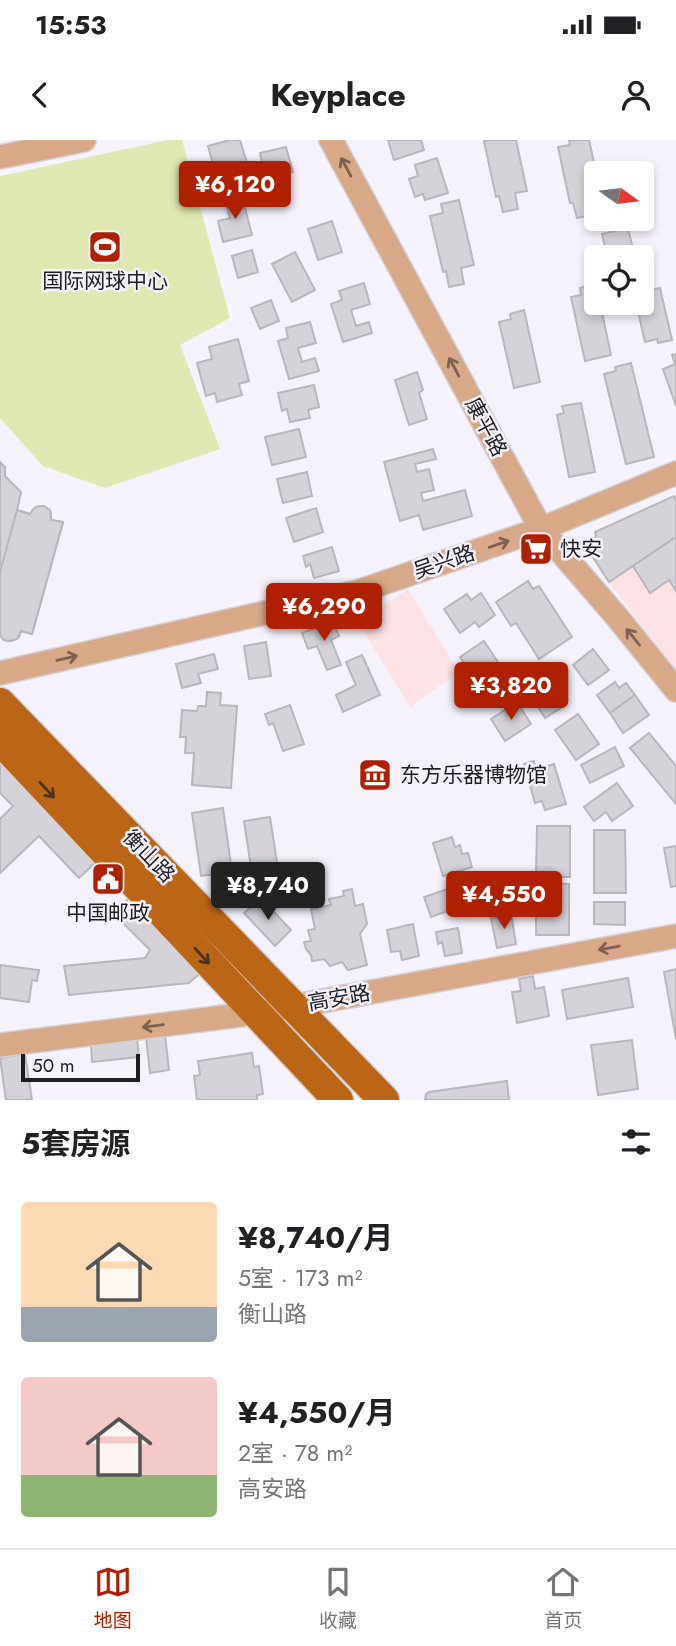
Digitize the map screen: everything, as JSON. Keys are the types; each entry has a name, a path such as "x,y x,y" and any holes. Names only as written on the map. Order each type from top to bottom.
{"main road":[{"name":"衡山路","path":"0,703 384,1100"},
{"name":"衡山路","path":"0,740 257,1013 327,1093"}],"street":[{"path":"0,157 28,146 84,140"},
{"name":"康平路","path":"331,140 541,529 676,690"},
{"name":"吴兴路","path":"0,673 357,592 541,529 676,473"},
{"name":"高安路","path":"0,1045 257,1013 676,936"},
{"path":"327,1093 331,1044"}],"shaded area":[{"path":"676,537 676,671 609,582"},
{"path":"408,589 459,672 410,707 358,623"}],"green space":[{"name":"国际网球中心","path":"168,140 182,140 230,318 180,345 220,449 105,488 43,466 0,418 0,176"}],"building":[{"path":"240,140 250,173 218,182 208,146"},
{"path":"388,140 421,140 424,150 394,160"},
{"path":"516,140 527,191 515,193 518,209 503,212 499,196 496,197 484,141"},
{"path":"569,140 589,140 594,161 584,161 584,217 577,218 573,203 570,203 558,147 570,145"},
{"path":"286,147 293,172 266,179 260,153"},
{"path":"437,158 448,193 425,200 423,194 415,197 409,179 418,176 415,165"},
{"path":"242,196 252,235 223,242 218,221 230,218 225,200"},
{"path":"459,200 474,265 461,268 464,284 449,287 430,216 443,213 441,204"},
{"path":"332,221 342,252 318,260 308,229"},
{"path":"629,231 632,245 604,245 602,234"},
{"path":"252,250 258,272 238,278 232,256"},
{"path":"295,252 315,290 292,302 272,264"},
{"path":"364,283 370,304 351,310 356,326 369,322 372,333 343,342 331,304 342,300 339,291"},
{"path":"584,287 584,315 603,315 611,355 585,361 571,297 581,295 580,288"},
{"path":"660,288 672,340 658,343 657,339 645,342 639,315 654,315 654,289"},
{"path":"271,300 279,321 260,329 251,308"},
{"path":"524,310 540,382 514,388 499,322 511,319 510,314"},
{"path":"310,322 316,343 298,348 302,362 315,358 319,371 289,379 278,341 288,338 286,328"},
{"path":"238,339 249,381 239,384 242,395 217,402 215,393 206,396 197,363 212,359 209,347"},
{"path":"676,354 676,406 663,369 675,364 672,355"},
{"path":"631,363 654,457 626,464 604,374 616,371 615,367"},
{"path":"417,372 423,390 419,393 427,419 409,425 395,380"},
{"path":"314,385 319,407 308,410 310,418 290,422 287,409 282,411 278,393"},
{"path":"581,403 595,472 569,477 557,415 564,413 562,406"},
{"path":"299,429 306,457 272,465 265,437"},
{"path":"433,449 436,459 415,464 417,472 429,469 434,490 421,493 423,501 465,490 472,516 423,530 419,515 400,521 384,462"},
{"path":"0,462 5,467 5,476 21,492 17,510 30,514 36,507 44,506 51,512 51,520 63,522 32,634 21,631 19,637 12,641 4,640 0,635"},
{"path":"307,472 312,496 283,503 277,479"},
{"path":"674,496 676,537 609,582 591,554 595,532"},
{"path":"40,506 50,510 51,520 63,522 32,634 21,631 17,639 4,640 0,635 0,572 17,510 30,514 34,508"},
{"path":"316,508 323,532 294,542 286,518"},
{"path":"676,537 676,591 669,580 650,593 633,566"},
{"path":"332,547 339,571 314,578 310,564 306,567 303,556"},
{"path":"528,581 533,589 539,586 572,637 539,659 516,623 511,626 496,602"},
{"path":"481,593 495,615 479,627 475,622 460,633 444,609 467,594 471,600"},
{"path":"333,621 339,636 331,640 341,665 327,670 317,646 308,649 302,633"},
{"path":"484,641 517,691 493,707 460,657"},
{"path":"266,642 271,676 249,679 244,646"},
{"path":"593,649 609,670 588,685 573,665"},
{"path":"214,654 218,669 198,674 201,683 182,688 176,664"},
{"path":"362,655 380,695 343,712 336,695 356,685 346,662"},
{"path":"552,682 567,704 545,718 531,696"},
{"path":"615,682 619,688 626,683 635,695 610,713 597,695"},
{"path":"207,692 221,693 220,705 237,706 231,788 192,785 194,753 185,753 186,737 180,737 182,710 197,711 198,706 206,706"},
{"path":"635,695 649,715 623,733 610,713"},
{"path":"517,702 531,724 505,741 491,719"},
{"path":"290,705 304,744 283,751 273,723 269,725 265,714"},
{"path":"578,714 599,744 576,760 555,730"},
{"path":"649,733 676,766 676,804 630,748"},
{"path":"615,747 624,766 590,783 581,765"},
{"path":"0,756 98,860 79,878 39,836 0,873 0,819 13,806 0,793"},
{"path":"534,761 536,769 554,764 566,804 545,810 542,801 535,803 524,764"},
{"path":"617,783 633,806 612,821 606,812 594,821 584,807"},
{"path":"223,808 232,872 201,876 192,813"},
{"path":"270,817 280,882 254,887 244,821"},
{"path":"537,826 570,826 570,877 536,877"},
{"path":"594,830 625,830 626,893 594,893"},
{"path":"452,837 455,847 460,845 462,854 468,853 472,867 443,876 433,843"},
{"path":"676,846 676,886 671,887 664,848"},
{"path":"495,872 506,903 494,907 493,903 484,906 475,880"},
{"path":"536,883 569,884 569,935 536,935"},
{"path":"456,886 462,906 431,917 424,897"},
{"path":"352,889 355,906 363,904 367,924 360,934 367,965 348,970 342,962 330,966 324,959 312,961 304,942 311,941 308,930 315,929 311,909 331,905 329,899 344,896 343,891"},
{"path":"131,896 199,968 198,975 189,983 69,995 64,966 145,958 150,950 114,914"},
{"path":"261,898 291,930 275,946 244,913"},
{"path":"594,902 625,902 625,925 594,924"},
{"path":"511,914 516,944 497,948 491,918"},
{"path":"413,924 419,956 402,960 400,951 391,952 387,930"},
{"path":"458,928 462,953 445,956 442,942 438,944 436,932"},
{"path":"0,965 39,970 37,981 32,980 29,1002 0,998"},
{"path":"676,969 676,1039 664,972"},
{"path":"533,976 535,989 544,987 549,1016 517,1023 512,992 521,991 519,979"},
{"path":"628,978 633,1007 567,1019 562,990"},
{"path":"165,1035 169,1070 150,1073 146,1037"},
{"path":"137,1039 139,1057 92,1062 91,1044"},
{"path":"632,1040 638,1089 598,1095 591,1045"},
{"path":"252,1053 254,1067 259,1066 263,1094 257,1095 257,1100 197,1100 194,1076 200,1075 198,1061"},
{"path":"25,1054 32,1100 6,1100 0,1058"},
{"path":"507,1081 509,1100 425,1100 429,1092"}],"place":[{"name":"国际网球中心","path":"105,247"},
{"name":"快安","path":"536,549"},
{"name":"东方乐器博物馆","path":"375,775"},
{"name":"中国邮政","path":"108,879"}]}
